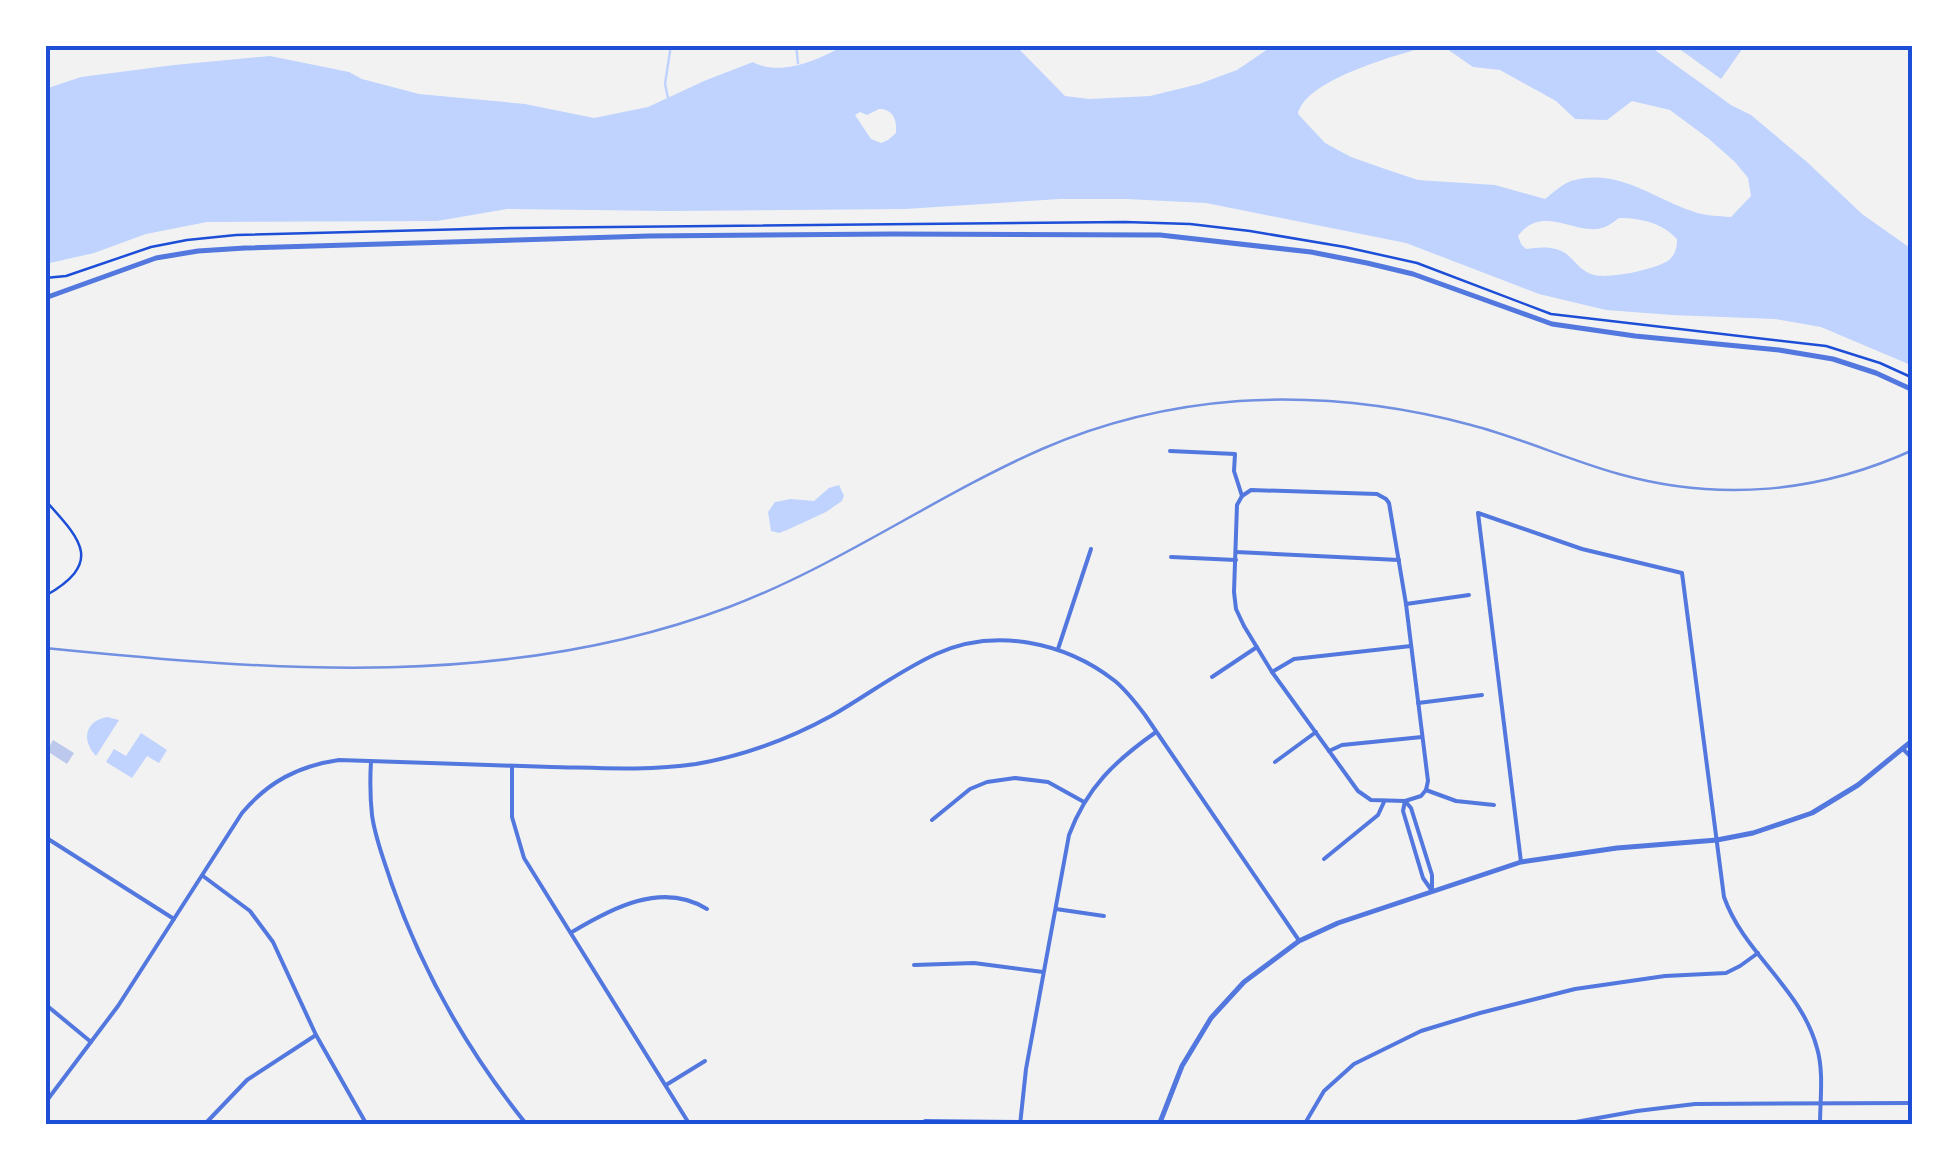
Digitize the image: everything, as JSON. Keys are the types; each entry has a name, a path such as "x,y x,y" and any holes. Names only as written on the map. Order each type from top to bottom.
{"street":[{"path":"45,298 156,258 245,248 648,236 1160,234 1311,252 1413,274 1552,324 1833,359 1913,390"},
{"path":"1170,452 1235,454 1234,471 1242,496"},
{"path":"1251,490 1377,494 1392,508 1428,781 1426,790 1414,800 1371,800 1358,790 1257,647 1236,609 1234,592 1237,505 1242,496 1251,490"},
{"path":"1521,862 1478,513 1582,550 1682,573 1720,875 1734,922 1797,1004 1814,1036 1819,1052 1820,1125"},
{"path":"1058,649 1091,548"},
{"path":"1236,552 1399,560"},
{"path":"1171,558 1236,560"},
{"path":"1406,604 1468,594"},
{"path":"45,1103 92,1043 242,814 275,781 320,763 371,761 628,770 699,764 794,735 932,656 955,647 996,640 1058,649 1116,682 1145,714 1299,941"},
{"path":"1272,672 1294,659 1411,646"},
{"path":"1212,677 1257,647"},
{"path":"1418,703 1482,695"},
{"path":"925,1121 1020,1123 1026,1069 1070,835 1084,802 1112,766 1156,732"},
{"path":"1275,762 1316,732"},
{"path":"1329,751 1342,746 1422,737"},
{"path":"1159,1125 1182,1066 1211,1018 1244,982 1299,941 1338,923 1521,862 1753,834 1812,813 1858,785 1913,740"},
{"path":"1904,749 1913,759"},
{"path":"371,761 372,816 399,905 454,1022 527,1125"},
{"path":"512,766 512,817 532,872 690,1125"},
{"path":"932,820 970,789 1015,778 1048,782 1084,802"},
{"path":"1426,790 1456,801 1494,805"},
{"path":"1324,859 1378,815 1384,802"},
{"path":"1404,802 1411,808 1432,875 1432,891"},
{"path":"45,837 174,919"},
{"path":"203,876 250,911 273,942 316,1035 368,1125"},
{"path":"571,932 615,907 632,902 674,898 691,900 707,909"},
{"path":"1056,909 1104,916"},
{"path":"1304,1125 1324,1092 1354,1064 1421,1031 1575,989 1726,972 1758,952"},
{"path":"914,964 974,963 1043,972"},
{"path":"45,1004 92,1043"},
{"path":"204,1125 247,1080 316,1035"},
{"path":"666,1085 705,1060"},
{"path":"1559,1125 1695,1104 1913,1103"}],"path":[{"path":"45,278 66,276 151,247 236,235 512,228 1190,224 1307,241 1417,263 1552,314 1826,346 1913,378"},
{"path":"45,500 77,536 81,554 71,578 45,596"}],"water":[{"path":"844,45 1015,45 1065,96 1089,99 1150,96 1199,84 1237,70 1274,45 1648,45 1751,115 1862,214 1913,250 1913,366 1821,327 1775,319 1606,310 1539,294 1406,243 1206,203 1060,199 905,209 507,209 437,221 207,222 146,234 94,253 45,264 45,89 81,77 270,56 349,72 419,94 525,104 594,118 648,107 753,62 787,67","holes":["1418,49 1447,49 1473,67 1500,70 1556,101 1575,119 1607,120 1632,101 1670,110 1735,162 1748,178 1751,196 1731,217 1697,213 1634,186 1604,178 1571,181 1545,199 1495,185 1418,180 1351,157 1325,143 1298,114 1315,91 1369,65","879,109 891,113 896,128 896,133 881,143 871,139 855,115","1619,218 1643,220 1677,239 1676,248 1669,260 1644,270 1594,275 1560,250 1526,249 1518,236 1538,222 1605,227"]},
{"path":"1674,45 1745,45 1721,79"},
{"path":"839,485 842,501 826,512 779,533 771,531 768,512 775,502 814,501"},
{"path":"107,717 119,720 96,756 88,744 88,732 94,723"},
{"path":"141,733 167,750 159,763 147,756 132,778 106,762 114,749 126,756"}],"building":[{"path":"53,740 74,753 67,764 47,751"}],"waterway":[{"path":"668,98 665,84 671,45"},
{"path":"796,45 798,63"}],"railway":[{"path":"45,648 304,667 476,663 562,652 646,634 729,607 809,572 963,488 1065,439 1138,417 1214,403 1298,400 1414,412 1490,430 1619,474 1694,488 1768,489 1805,484 1877,465 1913,450"}]}
